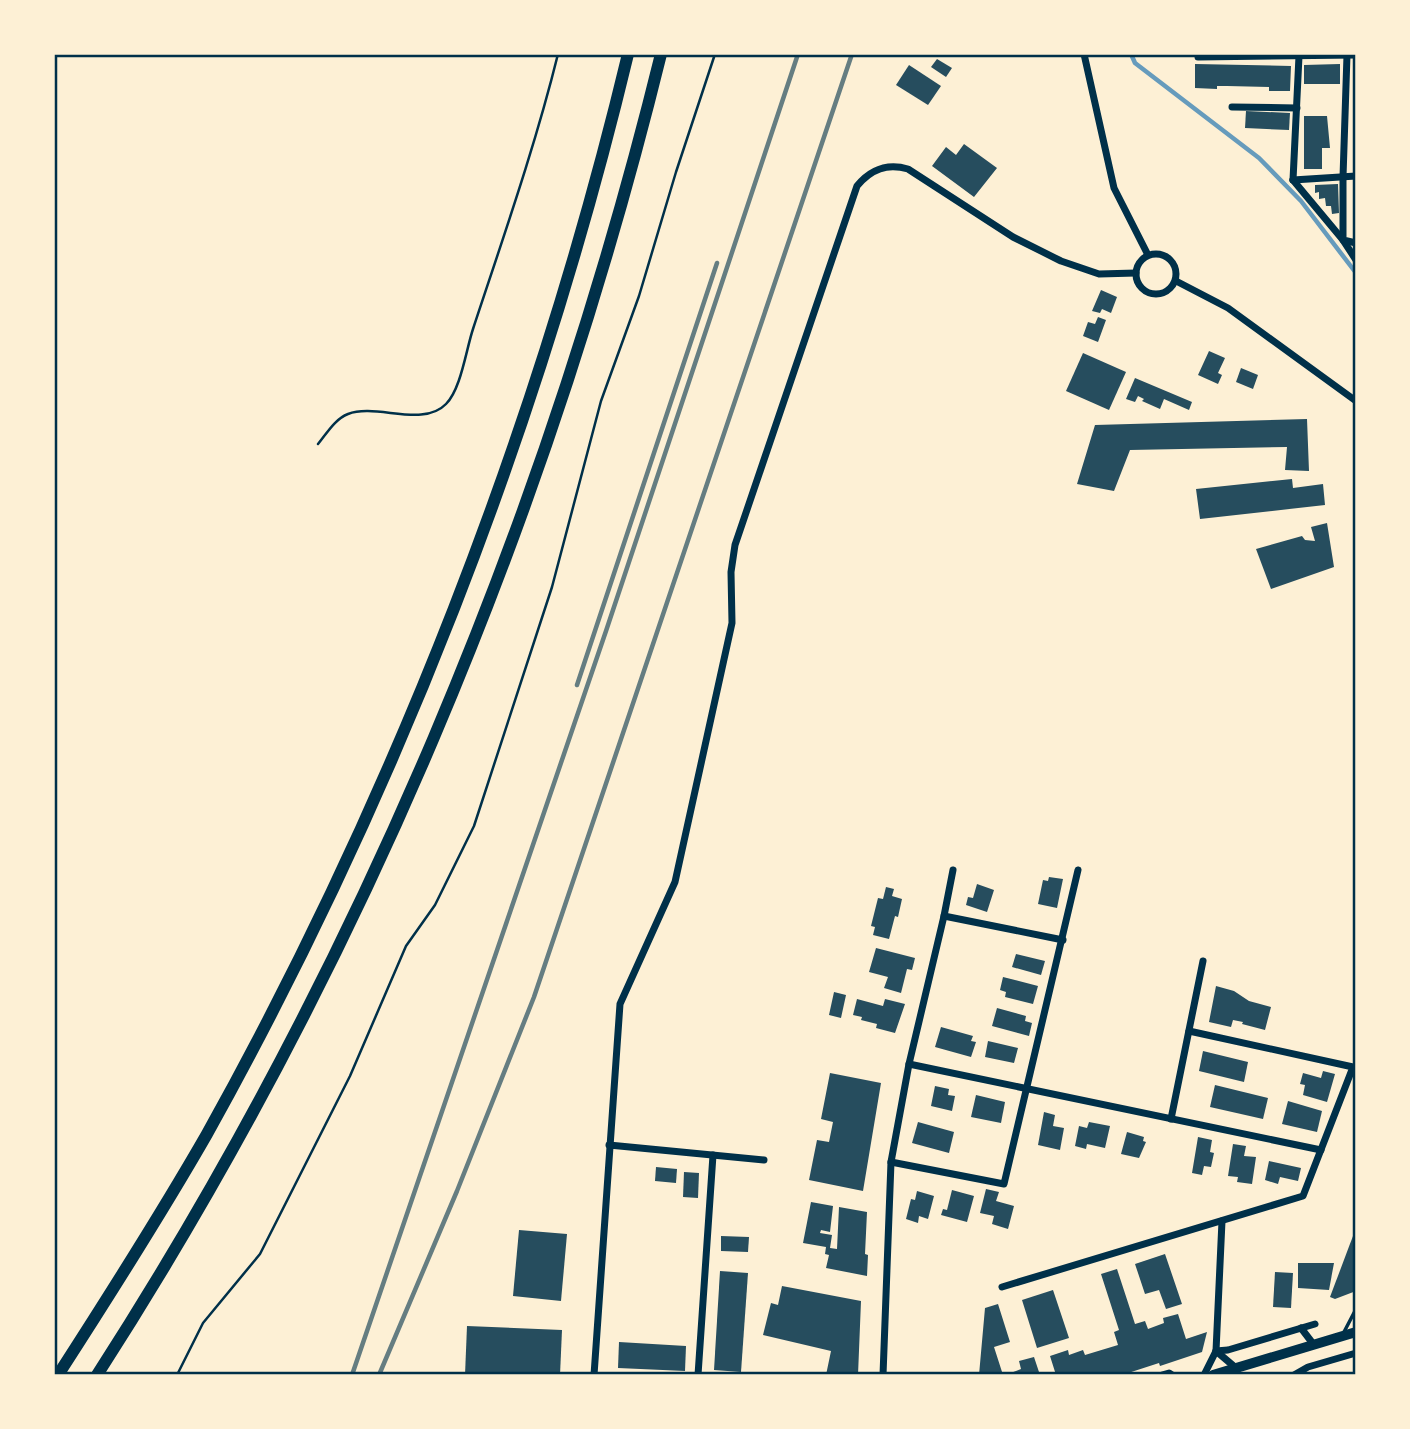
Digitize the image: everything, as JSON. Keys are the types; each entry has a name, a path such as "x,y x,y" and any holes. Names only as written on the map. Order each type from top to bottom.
{"highway":[{"path":"58,1375 155,1223 207,1133 307,943 408,722 489,515 539,368 582,225 628,54"},
{"path":"97,1375 180,1241 233,1148 334,957 389,841 478,635 568,381 614,235 661,54"}],"main road":[{"path":"1213,1375 1356,1332"}],"street":[{"path":"1084,54 1114,188 1148,255"},
{"path":"1198,55 1356,55"},
{"path":"1299,55 1293,180 1343,240 1356,260"},
{"path":"1343,240 1347,55"},
{"path":"1232,107 1297,108"},
{"path":"594,1375 620,1004 675,882 732,623 731,572 735,545 858,186 864,178 880,168 898,166 908,169 1013,237 1062,261 1099,274 1136,273"},
{"path":"1293,180 1356,176"},
{"path":"1343,240 1356,243"},
{"path":"1160,253 1170,258 1176,269 1176,281 1168,291 1149,293 1139,285 1136,273 1139,262 1148,255 1160,253"},
{"path":"1176,281 1228,308 1356,401"},
{"path":"883,1375 891,1161 909,1064 953,870"},
{"path":"891,1161 1004,1184 1078,870"},
{"path":"944,916 1063,940"},
{"path":"1171,1119 1203,961"},
{"path":"1002,1287 1303,1196 1353,1067 1189,1031"},
{"path":"909,1064 1321,1150"},
{"path":"609,1145 764,1160"},
{"path":"698,1375 713,1155"},
{"path":"1204,1375 1216,1351 1222,1221"},
{"path":"1216,1351 1228,1350 1315,1324"},
{"path":"1301,1328 1314,1345"},
{"path":"1216,1351 1236,1368"},
{"path":"1294,1375 1308,1367 1356,1353"},
{"path":"1162,1375 1172,1375"}],"lane":[{"path":"1341,1337 1356,1309"}],"path":[{"path":"318,444 334,424 349,414 432,414 447,404 456,389 469,341 523,178 558,54"},
{"path":"177,1375 203,1322 260,1254 350,1076 405,946 435,905 474,827 552,587 601,401 639,296 715,54"}],"building":[{"path":"937,59 952,68 946,77 931,67"},
{"path":"1195,64 1291,66 1290,91 1269,91 1269,87 1195,88"},
{"path":"1340,64 1340,84 1304,84 1304,65"},
{"path":"909,65 941,86 928,105 896,85"},
{"path":"1246,111 1290,113 1289,130 1245,128"},
{"path":"1304,116 1327,116 1330,148 1322,148 1322,169 1304,169"},
{"path":"964,144 997,168 974,197 932,166 946,147 956,155"},
{"path":"1338,184 1339,213 1332,214 1331,206 1326,206 1325,198 1319,199 1319,192 1315,193 1315,185"},
{"path":"1101,290 1117,297 1111,313 1102,309 1100,313 1092,311"},
{"path":"1098,317 1106,320 1098,342 1083,336 1088,322 1095,324"},
{"path":"1209,351 1225,358 1218,373 1222,375 1218,384 1198,375"},
{"path":"1083,353 1126,372 1109,410 1066,391"},
{"path":"1241,368 1258,375 1253,389 1236,382"},
{"path":"1135,378 1192,402 1189,410 1164,399 1160,409 1142,401 1144,399 1138,396 1135,402 1126,399"},
{"path":"1307,419 1309,471 1285,470 1287,447 1130,450 1114,491 1077,484 1095,425"},
{"path":"1292,479 1293,488 1323,484 1325,505 1200,519 1196,489"},
{"path":"1327,523 1334,567 1271,589 1256,549 1302,536 1305,540 1315,541 1311,527"},
{"path":"1049,877 1063,879 1057,908 1038,904 1043,880 1048,881"},
{"path":"977,884 994,890 987,912 966,905 968,897 973,898"},
{"path":"886,887 894,889 892,896 902,899 889,939 873,935 875,927 871,926 878,898 883,899"},
{"path":"876,948 915,958 912,970 907,969 901,993 884,988 888,977 869,972"},
{"path":"1016,954 1045,961 1041,975 1012,967"},
{"path":"1003,977 1038,986 1033,1004 1005,997 1006,992 1000,990"},
{"path":"1216,986 1234,991 1249,1001 1271,1007 1265,1030 1233,1020 1231,1027 1209,1022"},
{"path":"834,992 846,995 841,1018 829,1015"},
{"path":"857,999 883,1006 885,999 905,1004 895,1033 876,1028 877,1024 853,1015"},
{"path":"997,1008 1026,1016 1025,1021 1032,1023 1029,1036 992,1026"},
{"path":"941,1027 973,1036 971,1041 976,1042 971,1057 935,1047"},
{"path":"988,1041 1018,1048 1014,1063 985,1057"},
{"path":"1203,1051 1248,1062 1244,1082 1199,1071"},
{"path":"1323,1071 1335,1074 1327,1102 1303,1095 1305,1085 1300,1084 1303,1073 1321,1078"},
{"path":"830,1073 881,1083 863,1191 809,1180 817,1140 829,1142 833,1122 821,1119"},
{"path":"1215,1085 1268,1098 1263,1119 1210,1107"},
{"path":"935,1086 949,1089 948,1095 955,1096 952,1111 931,1106"},
{"path":"976,1095 1005,1102 1001,1123 971,1117"},
{"path":"1288,1101 1322,1111 1317,1132 1282,1124"},
{"path":"1044,1112 1055,1115 1053,1126 1064,1128 1060,1150 1038,1145"},
{"path":"918,1122 954,1132 949,1153 912,1143"},
{"path":"1089,1122 1110,1126 1105,1148 1087,1144 1086,1149 1075,1146 1079,1126 1087,1128"},
{"path":"1127,1132 1144,1137 1143,1141 1146,1142 1139,1158 1121,1154"},
{"path":"1198,1137 1212,1140 1210,1152 1214,1153 1211,1167 1204,1166 1202,1175 1192,1173"},
{"path":"1233,1144 1246,1146 1244,1156 1256,1157 1252,1184 1237,1182 1238,1177 1228,1176"},
{"path":"1269,1161 1301,1168 1298,1181 1280,1177 1278,1184 1265,1180"},
{"path":"656,1167 677,1169 676,1183 655,1181"},
{"path":"684,1172 699,1173 698,1198 683,1197"},
{"path":"986,1189 999,1192 996,1201 1014,1206 1008,1229 992,1224 994,1216 980,1213"},
{"path":"952,1190 974,1196 967,1222 941,1215 943,1209 947,1210"},
{"path":"917,1191 934,1196 928,1219 919,1216 918,1223 906,1219 911,1199 915,1200"},
{"path":"811,1202 833,1206 830,1232 821,1230 820,1233 832,1235 830,1248 837,1249 839,1207 867,1212 867,1276 826,1268 829,1255 825,1254 826,1247 803,1243"},
{"path":"1356,1228 1356,1291 1335,1299 1330,1297"},
{"path":"519,1230 567,1234 561,1301 513,1296"},
{"path":"721,1236 749,1237 748,1252 721,1251"},
{"path":"1165,1254 1182,1304 1166,1309 1159,1290 1145,1294 1135,1264"},
{"path":"1298,1263 1334,1263 1329,1290 1298,1288"},
{"path":"1117,1269 1135,1324 1145,1321 1148,1329 1164,1323 1163,1318 1178,1314 1186,1339 1207,1332 1202,1352 1122,1375 1056,1375 1050,1356 1068,1350 1069,1355 1083,1350 1085,1355 1118,1345 1114,1332 1119,1330 1101,1274"},
{"path":"720,1271 748,1273 741,1372 714,1370"},
{"path":"1275,1272 1293,1273 1291,1308 1273,1307"},
{"path":"782,1286 861,1301 858,1375 826,1375 831,1351 763,1335 771,1303 778,1305"},
{"path":"1053,1290 1069,1338 1037,1348 1022,1300"},
{"path":"998,1304 1010,1342 994,1347 1003,1375 979,1375 985,1308"},
{"path":"467,1326 562,1330 560,1375 465,1375"},
{"path":"619,1342 686,1346 685,1371 618,1368"},
{"path":"1034,1357 1040,1375 1005,1375 1021,1369 1019,1361"}],"waterway":[{"path":"1131,54 1135,63 1259,158 1301,201 1356,273"}],"railway":[{"path":"352,1375 606,631 798,54"},
{"path":"379,1375 457,1191 534,997 852,54"},
{"path":"577,685 717,263"}]}
